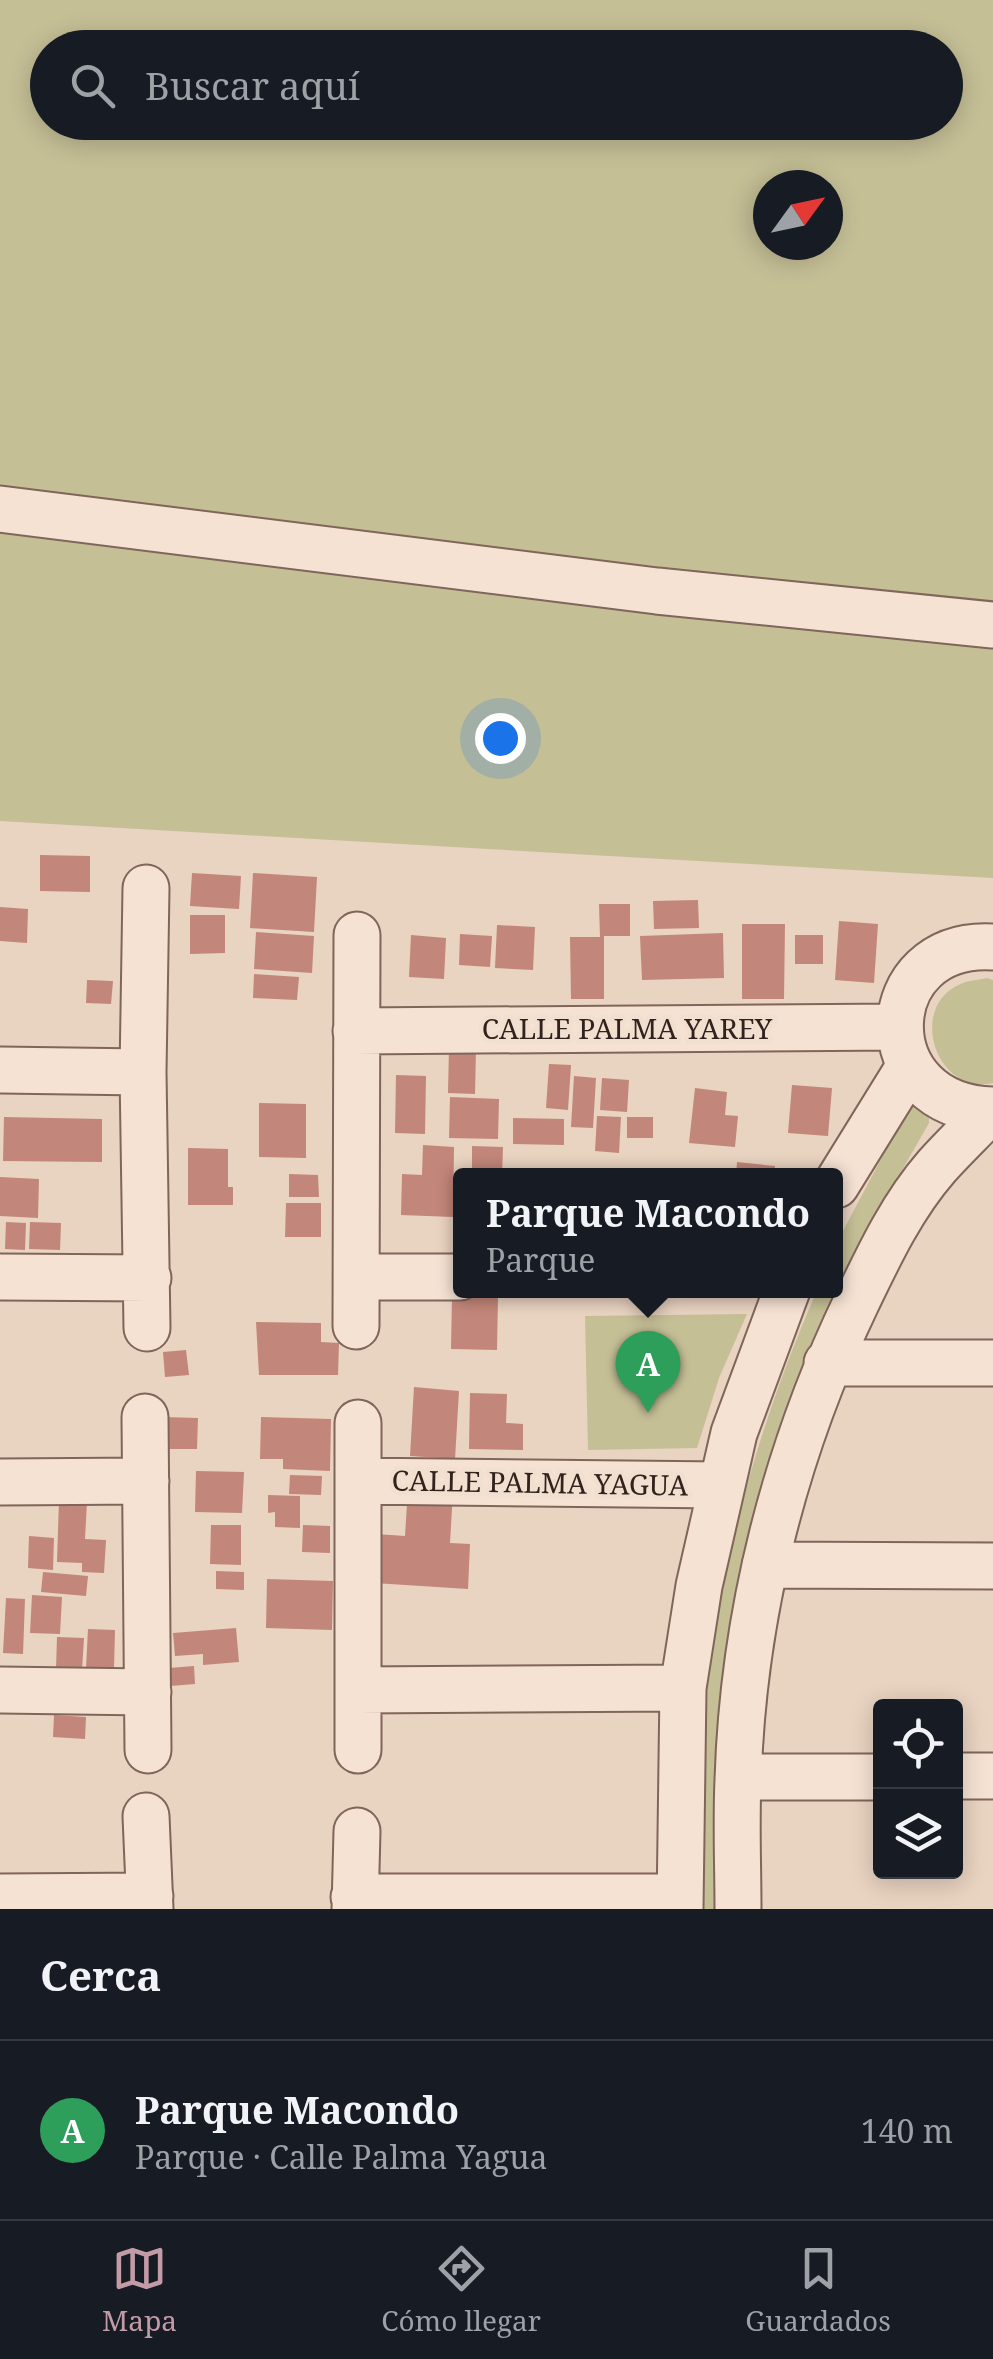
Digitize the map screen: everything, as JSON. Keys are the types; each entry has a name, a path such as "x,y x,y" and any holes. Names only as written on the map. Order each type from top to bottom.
{"street":[{"path":"0,509 599,584 993,625"},
{"path":"146,888 143,1072 147,1328"},
{"path":"356,1326 357,935"},
{"path":"843,1171 904,1047 906,993 926,966 956,949 993,946"},
{"name":"CALLE PALMA YAREY","path":"356,1031 904,1047"},
{"path":"904,1047 936,1098 992,1112"},
{"path":"0,1070 143,1072"},
{"path":"738,1909 738,1777 748,1673 765,1565 791,1460 827,1363 888,1236 935,1168 992,1112"},
{"path":"0,1277 148,1278"},
{"path":"356,1277 453,1277"},
{"path":"357,1830 354,1903 680,1903 683,1688 698,1586 734,1433 784,1298"},
{"path":"827,1363 993,1363"},
{"path":"145,1416 148,1750"},
{"name":"CALLE PALMA YAGUA","path":"358,1423 358,1750"},
{"path":"0,1482 146,1481"},
{"name":"CALLE PALMA YAGUA","path":"358,1481 722,1485"},
{"path":"765,1565 993,1566"},
{"path":"358,1690 683,1688"},
{"path":"0,1690 148,1692"},
{"path":"963,1776 993,1776"},
{"path":"738,1777 873,1777"},
{"path":"0,1897 150,1903 146,1816"}],"shaded area":[{"path":"0,0 993,0 993,878 0,821"},
{"path":"993,980 993,1083 973,1083 956,1076 943,1063 932,1027 935,1009 946,994 963,983"},
{"path":"929,1102 929,1123 843,1280 843,1231 909,1106"},
{"path":"814,1298 834,1298 805,1360 773,1465 717,1909 701,1909 699,1788 711,1650 736,1526 772,1404"},
{"path":"747,1314 719,1378 697,1448 588,1450 585,1316"}],"building":[{"path":"40,855 90,856 90,892 40,891"},
{"path":"192,873 241,876 239,909 190,906"},
{"path":"253,873 317,877 314,932 250,928"},
{"path":"698,900 699,928 654,929 653,901"},
{"path":"599,904 630,904 630,936 604,936 604,999 571,999 570,937 600,937"},
{"path":"0,907 28,909 27,943 0,941"},
{"path":"190,915 225,915 225,953 190,954"},
{"path":"839,921 878,924 874,983 835,980"},
{"path":"742,924 785,924 784,999 742,999"},
{"path":"497,925 535,927 533,970 495,968"},
{"path":"256,932 314,936 312,973 254,969"},
{"path":"723,933 724,978 642,980 640,936"},
{"path":"460,934 492,936 490,967 459,965"},
{"path":"411,935 446,938 444,979 409,977"},
{"path":"795,935 823,935 823,964 795,964"},
{"path":"254,974 299,977 297,1000 253,998"},
{"path":"87,980 113,981 111,1004 86,1003"},
{"path":"449,1048 476,1049 475,1094 448,1093"},
{"path":"549,1064 571,1065 568,1110 546,1108"},
{"path":"396,1075 426,1076 425,1134 395,1133"},
{"path":"574,1076 596,1078 593,1128 571,1127"},
{"path":"602,1078 629,1080 627,1112 600,1110"},
{"path":"792,1085 832,1088 828,1136 788,1133"},
{"path":"695,1088 727,1092 725,1115 738,1116 735,1147 689,1143"},
{"path":"450,1097 499,1099 498,1139 449,1138"},
{"path":"259,1103 306,1104 306,1158 259,1157"},
{"path":"597,1116 621,1117 619,1153 595,1151"},
{"path":"4,1117 102,1119 102,1162 3,1161"},
{"path":"627,1117 653,1117 653,1138 627,1138"},
{"path":"513,1118 564,1119 564,1145 513,1144"},
{"path":"423,1145 454,1147 453,1217 401,1215 402,1174 422,1175"},
{"path":"472,1146 503,1147 502,1168 472,1168"},
{"path":"188,1148 228,1149 228,1187 233,1187 233,1205 188,1205"},
{"path":"737,1162 775,1166 775,1168 737,1168"},
{"path":"289,1174 318,1175 319,1197 289,1197"},
{"path":"0,1177 39,1179 38,1218 0,1216"},
{"path":"286,1203 321,1203 321,1237 285,1237"},
{"path":"6,1222 26,1223 25,1250 5,1249"},
{"path":"30,1222 61,1223 60,1250 29,1249"},
{"path":"452,1296 498,1298 497,1350 451,1349"},
{"path":"256,1322 321,1323 321,1342 339,1343 338,1375 259,1375"},
{"path":"186,1350 189,1375 165,1377 163,1352"},
{"path":"414,1387 459,1391 455,1459 410,1456"},
{"path":"470,1393 507,1394 506,1423 523,1424 523,1450 469,1449"},
{"path":"163,1417 198,1418 197,1449 162,1449"},
{"path":"261,1417 331,1419 330,1471 283,1469 283,1459 260,1459"},
{"path":"196,1471 244,1472 242,1513 195,1512"},
{"path":"290,1475 322,1476 321,1495 289,1494"},
{"path":"408,1488 453,1491 450,1543 470,1544 468,1589 374,1583 376,1534 405,1536"},
{"path":"268,1495 300,1496 300,1528 275,1527 275,1512 268,1513"},
{"path":"59,1500 87,1502 85,1539 106,1540 104,1573 82,1572 82,1563 57,1562"},
{"path":"211,1525 241,1525 241,1565 210,1564"},
{"path":"303,1525 330,1526 330,1553 302,1552"},
{"path":"29,1536 54,1538 53,1570 28,1568"},
{"path":"216,1571 244,1572 244,1590 216,1589"},
{"path":"43,1572 88,1576 86,1596 41,1592"},
{"path":"267,1579 333,1581 332,1630 266,1628"},
{"path":"32,1595 62,1597 60,1634 30,1633"},
{"path":"6,1598 25,1599 23,1654 3,1653"},
{"path":"236,1628 239,1662 203,1665 203,1654 175,1656 173,1633"},
{"path":"88,1629 115,1630 114,1669 86,1668"},
{"path":"57,1637 84,1638 82,1670 56,1669"},
{"path":"194,1666 195,1684 170,1686 169,1668"},
{"path":"54,1715 86,1717 85,1739 53,1737"}],"place":[{"name":"Parque Macondo","path":"648,1413"}]}
